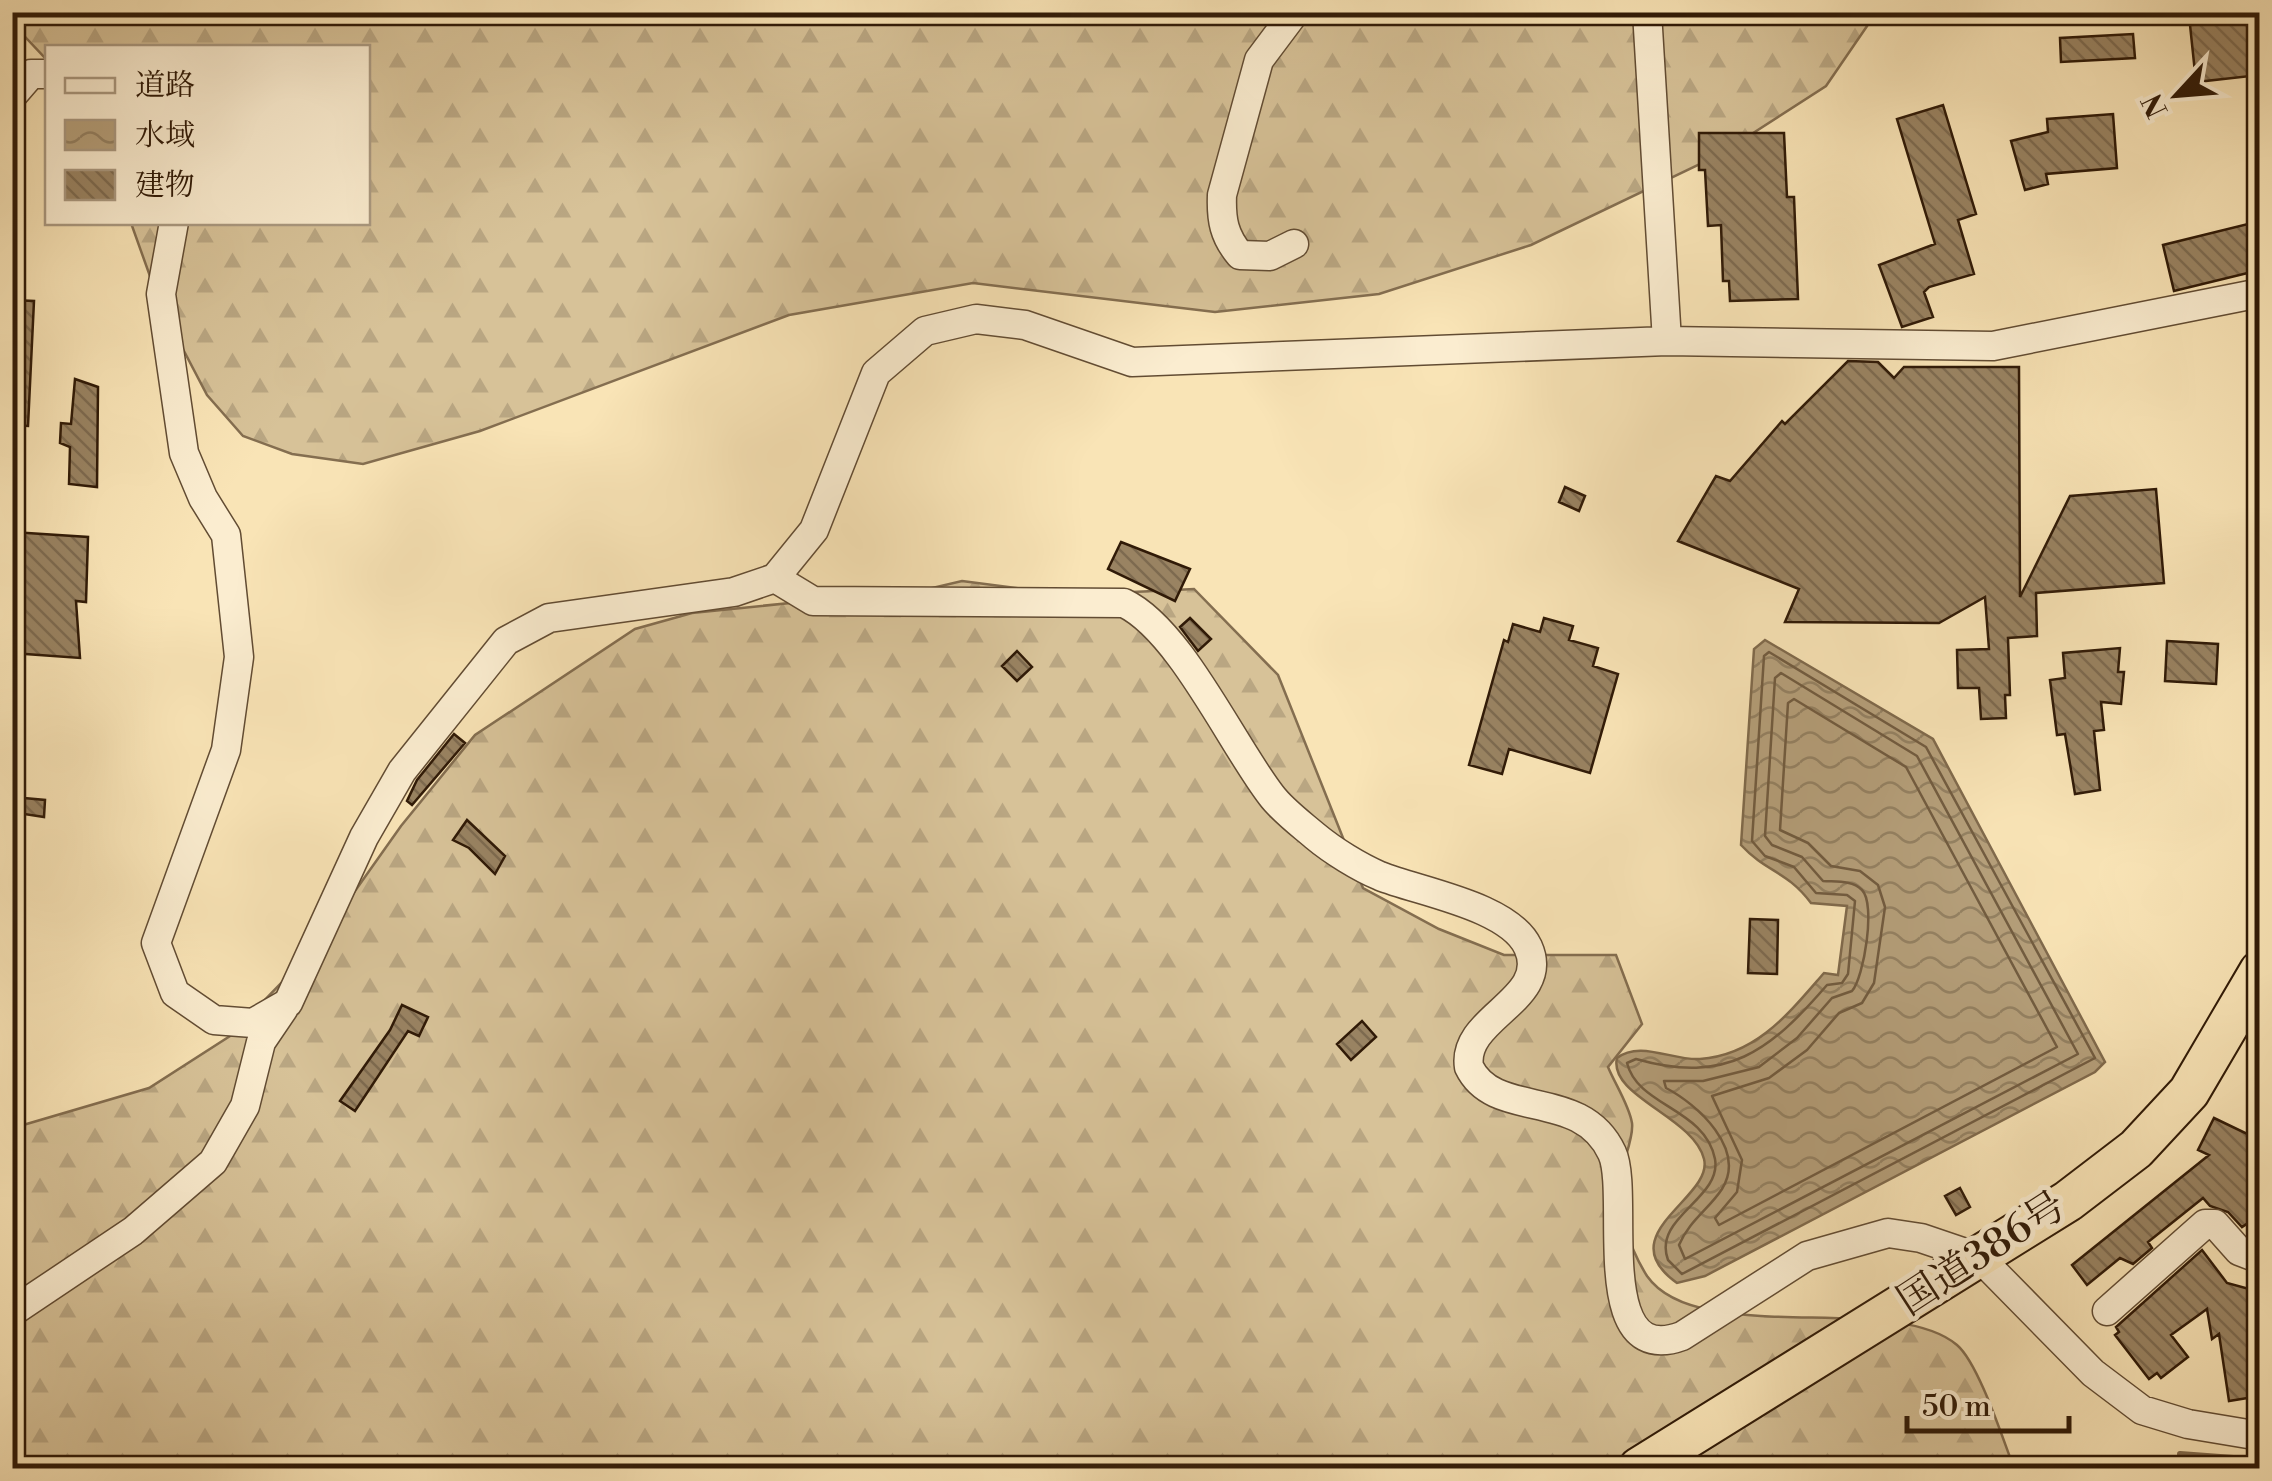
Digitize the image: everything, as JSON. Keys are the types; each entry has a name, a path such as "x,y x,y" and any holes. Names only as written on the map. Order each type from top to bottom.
{"highway":[{"name":"国道386号","path":"1639,1468 1980,1258 2068,1201 2136,1149 2189,1092 2260,971"}],"street":[{"path":"1294,244 1270,256 1240,256 1223,229 1221,216 1222,195 1259,60 1295,12"},
{"path":"1648,12 1667,341"},
{"path":"12,96 31,74 45,74"},
{"path":"173,225 161,294 184,453 203,498 226,534 239,657 226,750 156,942 175,993 214,1020 253,1023 288,1003"},
{"path":"12,1312 134,1231 214,1162 245,1106 261,1042 288,1003 364,837 402,771 506,641 549,618 734,592 775,578 814,530 876,374 925,332 976,319 1025,325 1132,362 1667,341 1993,346 2260,293"},
{"path":"775,578 813,602 1124,603 1162,633 1273,798 1319,839 1376,874 1491,914 1512,926 1526,943 1532,968 1525,987 1471,1042 1469,1067 1484,1087 1577,1114 1605,1140 1617,1165 1623,1305 1642,1334 1658,1340 1682,1336 1806,1256 1852,1240 1888,1233 1922,1238 1980,1258 2093,1373 2142,1410 2188,1424 2260,1436"},
{"path":"2108,1311 2205,1224 2214,1224 2239,1251 2260,1259"}],"green space":[{"path":"12,13 1876,13 1826,86 1719,155 1531,245 1379,294 1215,312 973,283 789,315 480,431 363,464 292,454 243,436 207,395 161,307 132,225 370,225 370,45 45,45 45,58 13,24"},
{"path":"962,581 1071,595 1194,589 1278,675 1363,888 1439,929 1504,955 1616,955 1642,1024 1608,1067 1632,1123 1620,1200 1630,1241 1647,1276 1672,1297 1708,1310 1844,1318 1928,1329 1957,1345 1974,1368 2014,1468 13,1468 13,1128 149,1088 230,1036 314,949 401,826 475,735 635,629 692,613 800,602 877,601"}],"water":[{"path":"1765,640 1933,739 2105,1062 2095,1072 1705,1276 1677,1283 1659,1265 1654,1248 1668,1217 1703,1174 1704,1159 1685,1131 1625,1084 1618,1072 1617,1058 1646,1051 1700,1059 1739,1049 1771,1029 1824,973 1838,975 1847,906 1811,903 1793,884 1741,845 1754,649"}],"building":[{"path":"2204,12 2260,12 2260,75 2196,82 2190,25 2205,24"},
{"path":"2133,34 2135,58 2061,62 2060,38"},
{"path":"1943,105 1976,214 1958,220 1974,274 1929,287 1924,292 1933,317 1902,327 1879,265 1935,244 1897,119"},
{"path":"2113,114 2117,168 2046,174 2048,184 2025,190 2011,141 2048,132 2047,119"},
{"path":"1699,133 1784,133 1787,197 1794,197 1798,299 1730,301 1729,281 1723,281 1721,225 1708,226 1705,170 1699,170"},
{"path":"2260,221 2260,270 2174,291 2163,245"},
{"path":"12,300 34,301 28,426 12,425"},
{"path":"1848,361 1878,362 1894,378 1904,367 2019,367 2020,597 2070,496 2156,489 2164,583 2036,593 2037,636 2008,638 2010,695 2005,695 2006,718 1981,719 1979,688 1958,688 1957,650 1989,649 1985,597 1939,623 1785,622 1799,589 1678,541 1716,476 1730,481 1782,421 1785,424"},
{"path":"75,379 98,387 97,487 69,484 70,447 60,443 61,423 71,424"},
{"path":"1565,487 1585,496 1579,511 1559,502"},
{"path":"12,532 88,537 86,602 76,601 80,658 12,653"},
{"path":"1121,542 1190,569 1175,601 1108,569"},
{"path":"1190,618 1211,639 1198,651 1180,627"},
{"path":"1544,618 1573,626 1569,640 1598,648 1593,666 1618,674 1590,773 1509,749 1502,774 1469,765 1504,640 1508,642 1513,624 1540,632"},
{"path":"2167,641 2218,644 2216,684 2165,681"},
{"path":"2120,648 2118,672 2124,672 2121,704 2101,702 2104,730 2094,731 2100,790 2075,794 2065,734 2057,735 2050,680 2065,678 2063,653"},
{"path":"1017,651 1032,667 1017,681 1002,666"},
{"path":"454,734 465,743 412,805 407,801 417,780"},
{"path":"24,798 45,800 44,817 24,814"},
{"path":"467,820 505,856 495,874 469,848 453,840"},
{"path":"1750,919 1778,920 1777,974 1748,973"},
{"path":"402,1005 428,1017 419,1036 408,1031 355,1111 340,1101 390,1030"},
{"path":"1362,1021 1376,1037 1351,1060 1337,1044"},
{"path":"2214,1118 2260,1140 2260,1215 2242,1227 2228,1212 2210,1206 2203,1198 2148,1242 2152,1248 2133,1264 2120,1258 2087,1285 2072,1265 2209,1155 2198,1150"},
{"path":"1960,1188 1970,1207 1956,1215 1945,1196"},
{"path":"2202,1250 2227,1283 2260,1292 2260,1310 2251,1309 2260,1396 2229,1401 2219,1334 2212,1339 2207,1309 2171,1335 2188,1357 2161,1378 2157,1373 2149,1379 2115,1335 2119,1332 2116,1327"}],"waterway":[{"path":"2180,1454 2247,1459"}]}
